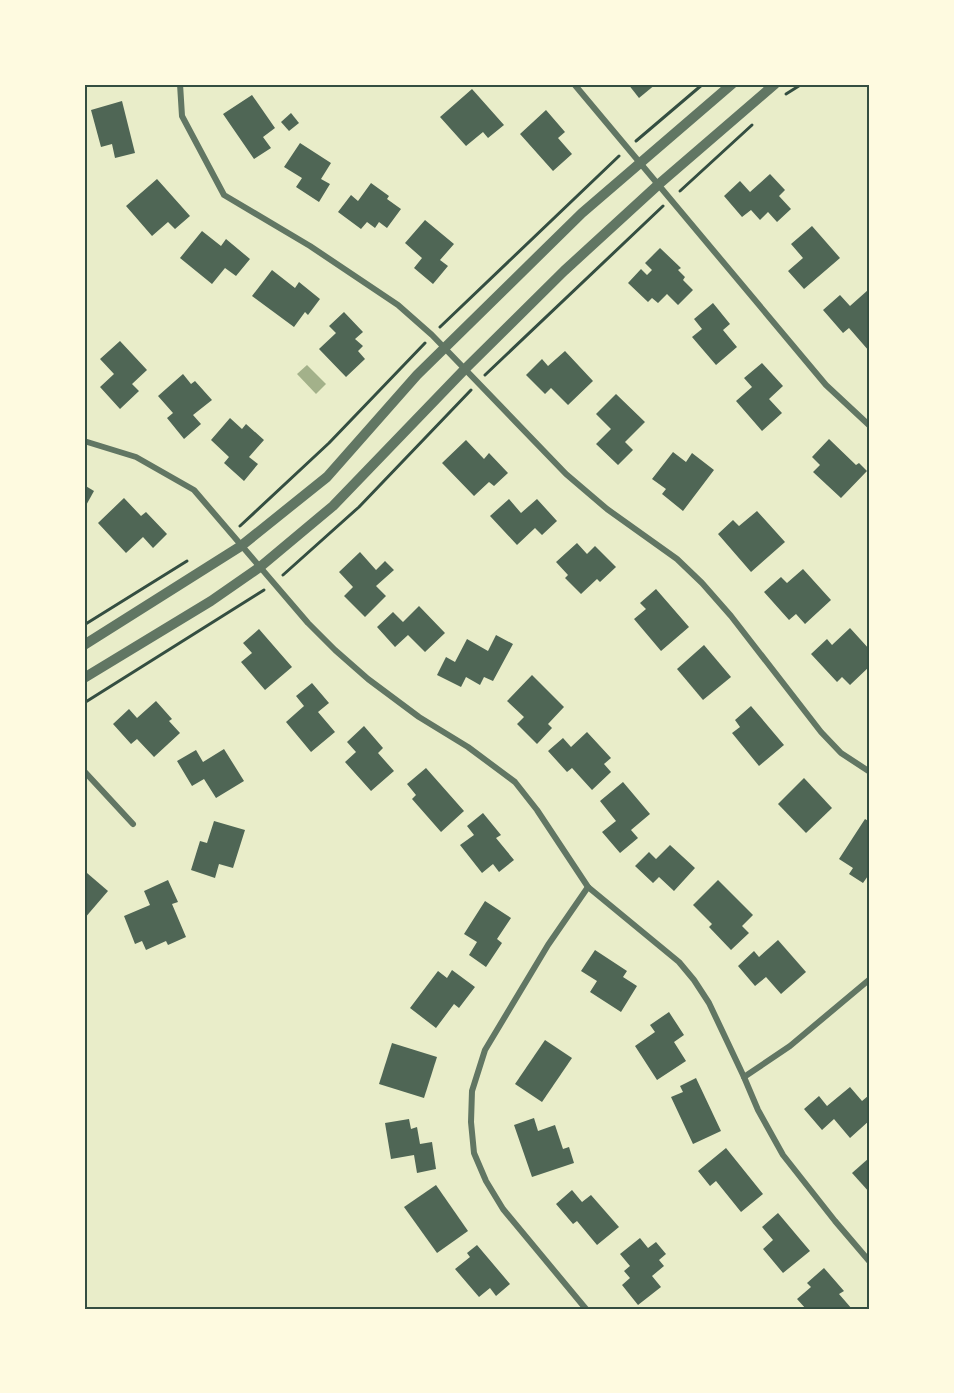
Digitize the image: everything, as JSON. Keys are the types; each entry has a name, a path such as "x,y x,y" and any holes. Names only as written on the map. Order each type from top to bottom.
{"street":[{"path":"180,84 182,116 224,195 310,246 398,305 432,335 566,474 677,559 702,583 731,616 821,732 841,753 870,772"},
{"path":"574,84 826,385 870,426"},
{"path":"84,645 241,546 327,477 417,375 582,213 732,84"},
{"path":"84,678 211,601 260,567 333,506 464,370 564,272 659,184 775,84"},
{"path":"84,441 136,457 194,490 308,623 335,650 368,679 419,717 491,763 514,782 537,810 588,887 679,962 694,980 709,1003 758,1110 783,1155 834,1221 870,1262"},
{"path":"84,771 133,824"},
{"path":"586,1309 503,1209 486,1181 474,1153 471,1122 472,1090 486,1050 548,945 588,887"},
{"path":"744,1077 790,1046 870,979"}],"path":[{"path":"231,534 329,443 432,335 543,227 628,148 703,84"},
{"path":"84,625 194,557"}],"shaded area":[{"path":"307,365 326,384 316,394 297,374"}],"building":[{"path":"628,84 656,84 639,98"},
{"path":"472,89 504,125 488,138 483,132 466,146 440,117"},
{"path":"252,95 275,128 263,137 271,148 254,159 223,114"},
{"path":"122,101 135,153 115,158 112,144 101,147 91,110"},
{"path":"546,110 565,132 558,138 572,154 553,171 520,134"},
{"path":"291,113 299,123 289,131 281,122"},
{"path":"300,143 331,163 321,179 330,184 319,202 296,187 302,178 284,167"},
{"path":"770,174 785,190 779,196 791,209 777,222 768,212 760,220 751,210 742,217 724,196 740,181 750,192"},
{"path":"157,179 190,216 175,229 168,222 152,236 126,206"},
{"path":"371,183 389,196 387,199 401,209 387,228 379,222 375,228 367,222 361,229 338,212 351,195 358,201"},
{"path":"425,220 454,244 440,260 448,266 433,284 414,268 422,258 405,243"},
{"path":"812,226 840,258 804,289 788,271 803,258 791,244"},
{"path":"202,231 221,246 226,239 250,259 236,276 225,268 212,284 180,258"},
{"path":"660,248 681,268 678,270 685,277 683,280 693,290 678,305 667,294 658,303 652,298 648,302 628,283 641,269 647,275 652,270 645,263"},
{"path":"272,270 295,288 299,282 320,299 308,315 305,312 294,327 252,296"},
{"path":"868,290 870,293 869,351 849,328 843,333 823,310 840,295 850,306"},
{"path":"713,303 730,324 723,330 737,347 716,365 692,337 702,329 694,319"},
{"path":"344,312 363,332 355,339 363,346 358,351 365,359 346,377 319,349 336,333 329,326"},
{"path":"120,341 147,370 132,384 139,391 120,409 100,387 114,374 100,359"},
{"path":"565,351 593,381 568,405 551,388 545,394 526,375 542,359 548,366"},
{"path":"762,363 783,386 769,399 782,413 762,431 736,401 752,387 744,378"},
{"path":"183,374 191,384 195,381 212,400 193,415 201,424 184,439 167,418 173,413 158,396"},
{"path":"616,394 645,422 625,442 633,450 618,465 596,444 611,429 596,414"},
{"path":"230,418 242,429 246,424 264,440 249,457 258,464 244,481 224,463 229,457 211,440"},
{"path":"829,439 856,465 859,463 867,471 841,498 813,472 820,465 812,457"},
{"path":"466,440 484,459 489,453 508,473 494,486 489,482 474,496 442,463"},
{"path":"673,452 686,462 692,453 714,470 683,511 662,494 666,489 652,479"},
{"path":"84,485 94,491 84,509"},
{"path":"124,498 141,516 146,512 167,534 153,548 143,537 126,553 98,523"},
{"path":"509,499 521,513 537,499 557,521 542,535 535,528 517,545 490,516"},
{"path":"757,511 785,542 751,572 718,534 733,520 739,526"},
{"path":"577,543 587,554 595,546 616,567 600,582 597,579 581,594 565,578 568,575 556,562"},
{"path":"360,552 376,570 385,561 394,570 376,586 386,596 365,617 344,596 353,587 339,572"},
{"path":"803,569 831,600 805,624 796,614 789,620 764,592 781,577 787,583"},
{"path":"656,589 689,627 661,651 634,619 646,609 640,603"},
{"path":"419,606 445,633 425,652 408,635 395,647 377,627 393,612 403,622"},
{"path":"850,628 870,650 870,666 850,685 842,677 837,682 811,654 827,639 832,645"},
{"path":"259,629 292,667 265,690 241,662 252,653 243,643"},
{"path":"496,635 513,644 493,681 484,677 480,685 466,677 461,687 437,675 446,657 455,662 467,639 488,651"},
{"path":"704,645 731,677 703,700 677,669"},
{"path":"532,675 564,707 548,724 552,728 537,744 517,724 524,717 507,701"},
{"path":"312,683 329,703 318,712 335,732 311,752 286,722 304,706 296,696"},
{"path":"156,701 172,719 169,721 180,733 154,757 137,739 131,744 113,724 129,709 137,718"},
{"path":"751,706 784,745 759,766 732,733 740,727 735,720"},
{"path":"364,726 383,748 378,753 394,771 371,791 345,762 356,752 347,742"},
{"path":"587,732 611,758 604,764 611,772 592,790 572,768 567,772 548,751 563,738 571,747"},
{"path":"224,749 244,781 216,798 204,779 192,786 177,761 196,750 203,762"},
{"path":"426,768 464,811 441,832 412,799 416,795 407,784"},
{"path":"804,778 832,808 806,833 778,804"},
{"path":"623,782 650,814 631,830 638,838 620,853 602,832 616,821 600,801"},
{"path":"483,813 501,835 496,838 514,860 499,872 493,864 482,873 460,845 474,835 467,826"},
{"path":"865,819 870,822 870,873 863,883 849,874 853,868 839,859"},
{"path":"214,821 245,830 233,868 219,864 215,878 191,870 200,841 207,843"},
{"path":"670,845 695,868 674,891 659,877 653,883 635,866 649,852 656,859"},
{"path":"87,873 108,891 84,919 84,877"},
{"path":"168,880 178,902 172,904 186,937 168,945 166,941 146,950 142,941 135,944 124,916 150,905 144,891"},
{"path":"718,880 753,915 742,926 749,933 731,950 709,927 712,924 693,905"},
{"path":"485,901 511,918 497,939 502,943 486,967 469,955 477,942 464,934"},
{"path":"778,940 806,972 781,994 766,977 755,986 738,966 754,951 759,957"},
{"path":"595,950 627,971 623,977 637,986 621,1012 590,992 597,981 581,971"},
{"path":"452,970 475,987 459,1008 454,1004 436,1028 410,1008 438,971 447,978"},
{"path":"669,1012 684,1035 674,1042 686,1061 657,1080 635,1046 655,1032 650,1025"},
{"path":"545,1040 572,1058 542,1102 515,1084"},
{"path":"392,1043 437,1057 424,1098 379,1084"},
{"path":"696,1078 721,1131 693,1144 671,1097 683,1092 680,1086"},
{"path":"850,1087 862,1101 868,1096 870,1098 870,1120 850,1138 834,1119 822,1130 804,1109 819,1096 827,1106"},
{"path":"534,1118 538,1131 555,1125 563,1149 569,1147 574,1163 532,1177 514,1125"},
{"path":"409,1119 411,1129 417,1127 420,1144 432,1142 436,1169 417,1173 414,1155 391,1159 385,1123"},
{"path":"726,1148 763,1194 741,1212 716,1181 710,1186 698,1171"},
{"path":"870,1159 870,1193 852,1173"},
{"path":"436,1185 468,1231 437,1253 404,1207"},
{"path":"572,1190 582,1202 591,1195 619,1227 597,1245 577,1221 573,1224 556,1204"},
{"path":"778,1213 810,1251 783,1273 763,1249 773,1240 762,1227"},
{"path":"640,1238 648,1248 656,1242 666,1254 659,1260 664,1266 652,1276 661,1287 638,1305 622,1285 630,1278 624,1271 630,1266 620,1254"},
{"path":"477,1245 510,1284 496,1296 490,1288 479,1297 455,1269 470,1257 467,1253"},
{"path":"824,1268 844,1291 839,1294 852,1309 806,1309 797,1299 811,1287 807,1283"}]}
